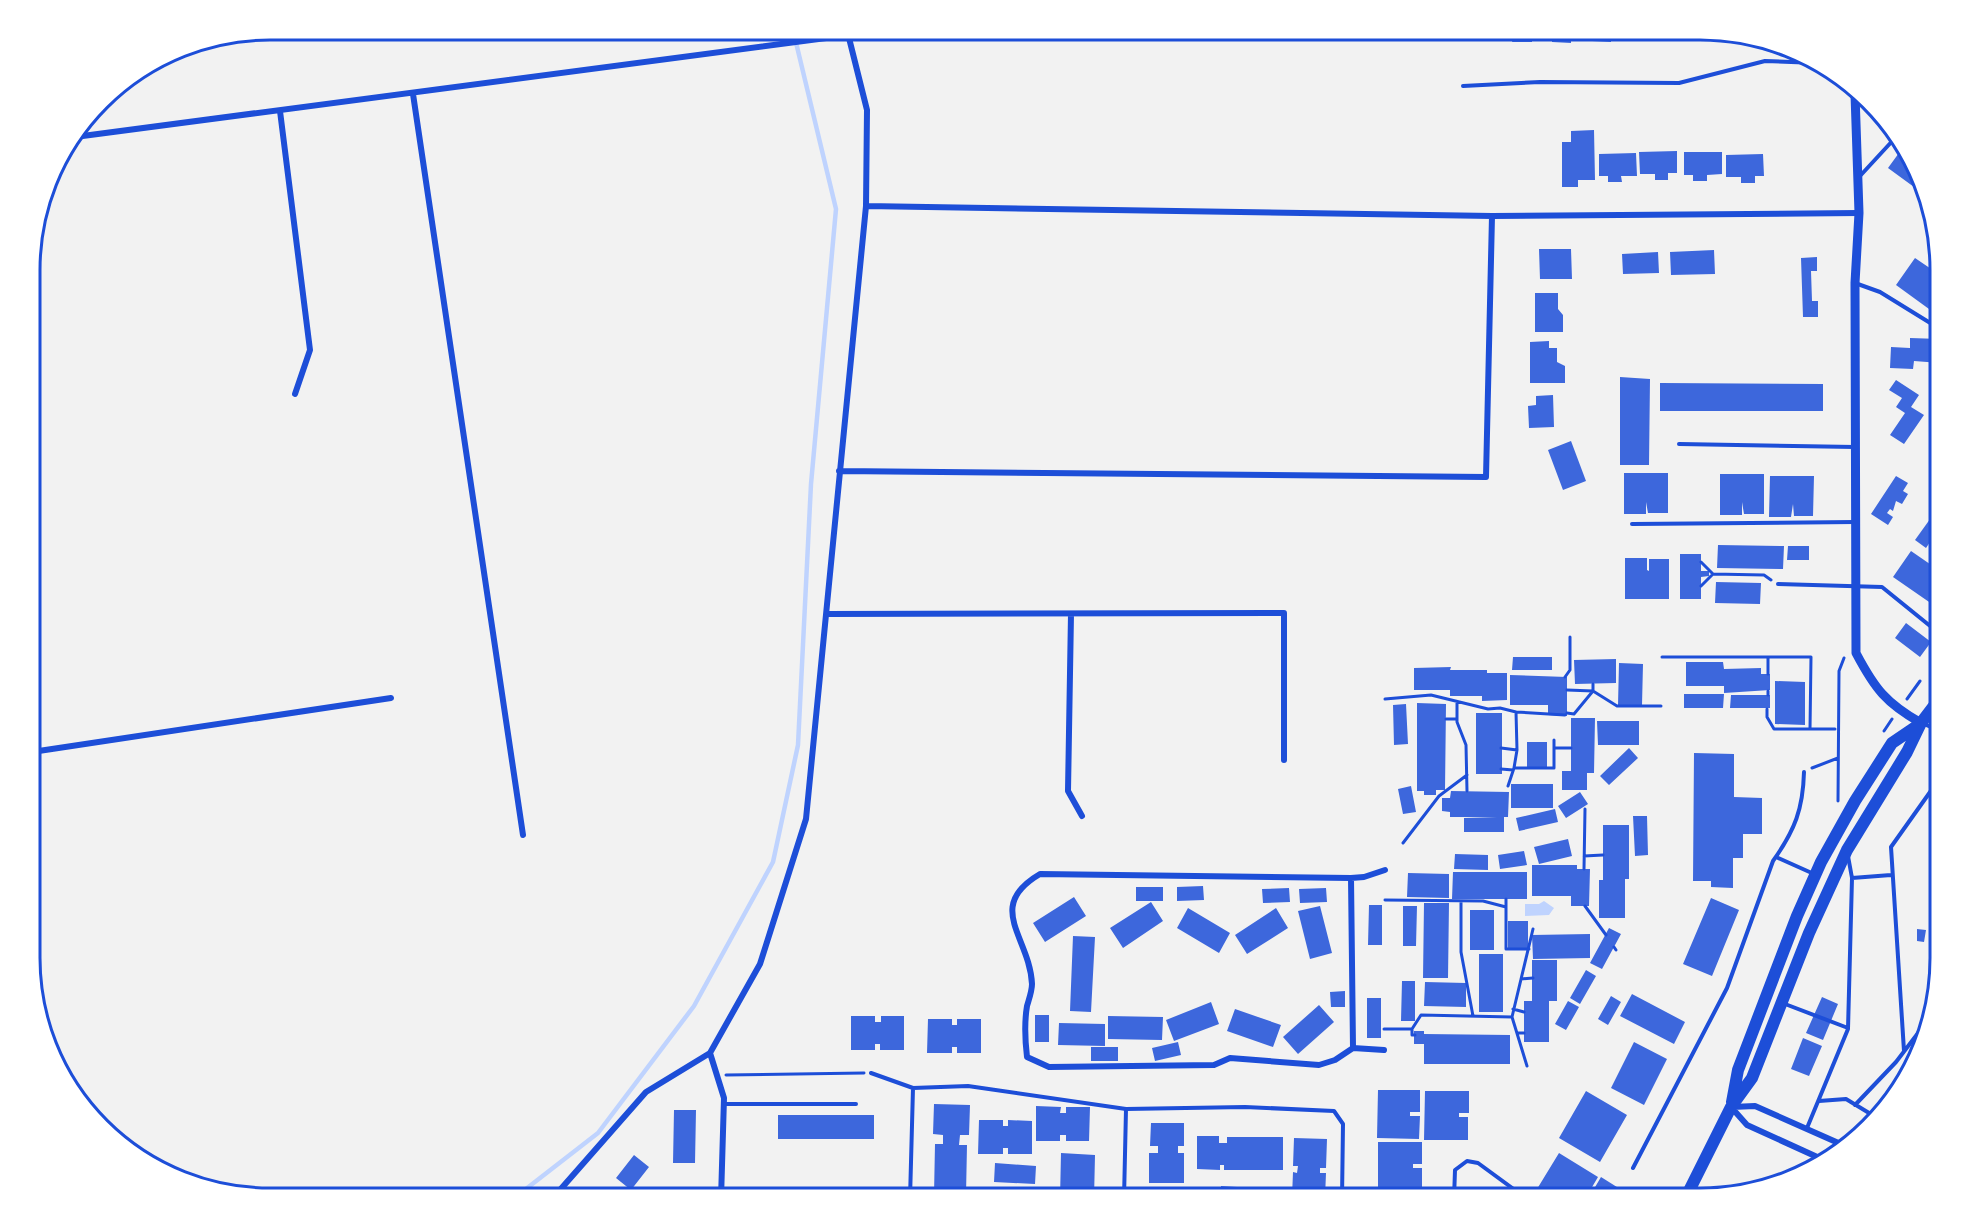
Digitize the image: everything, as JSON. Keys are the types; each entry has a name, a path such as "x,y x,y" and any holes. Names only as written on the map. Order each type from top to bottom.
{"main road":[{"path":"1690,1188 1731,1107 1752,1078 1781,1003 1847,850 1930,711"},
{"path":"1731,1107 1738,1070 1815,875 1855,801 1892,743 1921,723"}],"street":[{"path":"84,136 816,40"},
{"path":"562,1188 646,1092 710,1053 760,964 806,819 866,206 867,110 850,40"},
{"path":"413,94 523,835"},
{"path":"1855,101 1859,213 1855,283 1856,653 1872,682 1895,708 1921,723"},
{"path":"280,111 310,350 295,394"},
{"path":"866,206 1492,216 1859,213"},
{"path":"839,471 1486,477 1492,216"},
{"path":"827,614 1284,613 1284,760"},
{"path":"1071,614 1068,791 1082,816"},
{"path":"40,751 390,698"},
{"path":"1384,1050 1353,1048 1335,1060 1319,1065 1230,1058 1214,1065 1049,1067 1028,1057 1024,1031 1032,985 1012,914 1014,895 1023,884 1040,874 1351,878 1385,870"},
{"path":"1351,878 1353,1048"},
{"path":"710,1053 723,1104 721,1188"},
{"path":"1731,1107 1755,1106 1838,1143"},
{"path":"1731,1107 1747,1125 1817,1157"}],"lane":[{"path":"1463,86 1540,82 1679,83 1765,61 1797,62"},
{"path":"1858,178 1891,143"},
{"path":"1855,283 1880,292 1930,323"},
{"path":"1679,444 1856,447"},
{"path":"1632,524 1856,522"},
{"path":"1778,584 1882,587 1930,626"},
{"path":"1921,723 1930,727"},
{"path":"1633,1168 1727,988 1776,857 1785,846 1803,803 1804,772"},
{"path":"1904,1051 1891,847 1930,792"},
{"path":"1807,1128 1848,1029 1852,878 1847,850"},
{"path":"1776,857 1815,875"},
{"path":"1852,878 1891,875"},
{"path":"1781,1003 1848,1029"},
{"path":"1856,1105 1916,1035"},
{"path":"872,1073 913,1088 968,1086 1126,1109 1245,1107 1334,1111 1343,1124 1342,1188"},
{"path":"910,1188 913,1088"},
{"path":"1818,1101 1839,1098 1870,1113"},
{"path":"723,1104 856,1104"},
{"path":"1124,1188 1126,1109"},
{"path":"1454,1188 1455,1170 1467,1161 1478,1163 1513,1188"}],"path":[{"path":"1701,562 1713,574 1764,575 1768,578"},
{"path":"1701,586 1713,574"},
{"path":"1838,811 1839,671 1856,629"},
{"path":"1565,677 1570,670 1570,637"},
{"path":"1662,657 1811,657 1810,729"},
{"path":"1768,657 1768,674"},
{"path":"1385,699 1431,695 1516,712 1566,715 1574,714 1593,691 1593,684"},
{"path":"1567,690 1593,691 1617,706 1661,706"},
{"path":"1457,702 1457,718 1466,745 1467,791"},
{"path":"1767,709 1767,717 1774,729 1835,729"},
{"path":"1508,786 1517,750 1516,712"},
{"path":"1446,718 1457,718"},
{"path":"1501,769 1554,768 1554,740"},
{"path":"1502,748 1517,750"},
{"path":"1554,748 1571,748"},
{"path":"1804,772 1838,758"},
{"path":"1403,843 1439,796 1467,775"},
{"path":"1584,869 1585,808"},
{"path":"1584,856 1603,855"},
{"path":"1506,899 1506,949 1528,949"},
{"path":"1385,900 1483,901 1506,908"},
{"path":"1461,902 1461,952 1473,1016"},
{"path":"1585,906 1606,935"},
{"path":"1527,1066 1512,1017 1528,949 1532,941 1533,929"},
{"path":"1527,956 1533,956"},
{"path":"1521,979 1533,978"},
{"path":"1513,1009 1524,1012"},
{"path":"1415,1035 1412,1035 1412,1029 1421,1015 1512,1017"},
{"path":"1384,1029 1412,1029"},
{"path":"1517,1033 1524,1033"},
{"path":"731,1075 853,1074"}],"water":[{"path":"1544,901 1554,908 1549,915 1525,916 1525,904 1539,904"}],"building":[{"path":"1513,40 1532,40 1532,42 1512,42"},
{"path":"1552,40 1571,40 1571,43 1552,42"},
{"path":"1611,40 1611,42 1592,41"},
{"path":"1594,130 1595,180 1578,180 1578,187 1562,187 1562,142 1571,142 1571,131"},
{"path":"1677,151 1677,173 1668,173 1668,180 1655,180 1655,174 1640,174 1639,152"},
{"path":"1684,152 1722,152 1722,174 1707,175 1707,181 1693,181 1693,175 1684,175"},
{"path":"1636,153 1637,176 1621,176 1622,182 1608,182 1608,176 1599,176 1599,154"},
{"path":"1763,154 1764,176 1755,176 1755,183 1741,183 1741,177 1726,177 1726,155"},
{"path":"1898,154 1914,187 1888,168"},
{"path":"1539,249 1571,249 1572,279 1540,279"},
{"path":"1714,250 1715,274 1671,275 1670,252"},
{"path":"1658,252 1659,273 1623,274 1622,254"},
{"path":"1817,257 1817,271 1811,271 1812,301 1818,301 1818,317 1803,317 1801,258"},
{"path":"1915,258 1930,268 1930,310 1896,285"},
{"path":"1535,293 1558,293 1558,309 1563,315 1563,332 1535,332"},
{"path":"1910,338 1930,339 1930,362 1914,361 1913,369 1890,368 1891,347 1910,348"},
{"path":"1549,341 1549,348 1557,348 1557,362 1565,366 1565,383 1530,383 1530,342"},
{"path":"1620,377 1650,379 1649,465 1620,465"},
{"path":"1896,380 1919,395 1911,407 1924,415 1904,444 1890,435 1905,413 1896,407 1902,398 1889,390"},
{"path":"1660,383 1823,384 1823,411 1660,411"},
{"path":"1553,395 1554,427 1529,428 1528,406 1536,405 1536,396"},
{"path":"1571,441 1586,481 1563,490 1548,450"},
{"path":"1624,473 1668,473 1668,513 1648,513 1646,502 1646,514 1624,514"},
{"path":"1720,474 1764,474 1764,514 1744,514 1742,502 1742,515 1720,515"},
{"path":"1770,476 1814,476 1813,516 1794,516 1793,504 1791,517 1769,517"},
{"path":"1896,476 1908,483 1903,491 1908,494 1902,504 1896,501 1893,511 1890,509 1887,513 1893,517 1888,525 1871,514"},
{"path":"1930,519 1930,542 1926,548 1915,540"},
{"path":"1718,545 1784,546 1783,569 1717,568"},
{"path":"1788,546 1809,546 1809,560 1787,560"},
{"path":"1911,551 1930,564 1930,603 1893,577"},
{"path":"1680,554 1701,554 1701,571 1709,571 1709,576 1701,577 1701,599 1680,599"},
{"path":"1625,558 1647,558 1647,570 1649,571 1649,559 1669,559 1669,599 1625,599"},
{"path":"1716,582 1761,583 1760,604 1715,603"},
{"path":"1906,623 1930,643 1920,657 1895,638"},
{"path":"1513,657 1552,657 1552,670 1512,670"},
{"path":"1616,659 1616,683 1575,684 1574,660"},
{"path":"1686,662 1723,662 1724,669 1761,668 1761,674 1770,674 1770,690 1724,693 1724,686 1686,686"},
{"path":"1619,663 1643,664 1642,705 1618,705"},
{"path":"1451,667 1450,670 1487,670 1487,673 1507,673 1507,700 1482,701 1482,696 1450,696 1450,690 1414,690 1414,668"},
{"path":"1510,675 1567,677 1567,716 1548,715 1548,705 1510,705"},
{"path":"1775,681 1805,682 1805,725 1775,724"},
{"path":"1684,694 1724,694 1723,708 1684,708"},
{"path":"1731,695 1770,695 1770,708 1730,708"},
{"path":"1417,703 1446,704 1445,790 1436,790 1436,795 1424,795 1424,791 1417,791"},
{"path":"1406,704 1408,744 1394,745 1393,705"},
{"path":"1476,713 1502,713 1502,774 1476,774"},
{"path":"1571,718 1595,718 1594,773 1587,773 1587,790 1562,790 1562,771 1571,771"},
{"path":"1597,721 1639,721 1639,745 1598,745"},
{"path":"1527,742 1547,742 1547,767 1527,767"},
{"path":"1629,748 1638,758 1609,785 1600,776"},
{"path":"1694,753 1734,754 1734,797 1762,798 1762,834 1743,834 1743,858 1733,858 1733,888 1711,887 1711,881 1693,881"},
{"path":"1511,784 1553,784 1553,808 1511,808"},
{"path":"1411,786 1416,812 1403,814 1398,789"},
{"path":"1451,791 1509,792 1508,817 1504,817 1504,832 1464,832 1464,818 1497,817 1450,817 1450,812 1442,811 1442,798 1450,798"},
{"path":"1580,792 1588,804 1566,818 1558,806"},
{"path":"1555,809 1558,822 1519,831 1516,818"},
{"path":"1633,816 1647,816 1648,855 1635,856"},
{"path":"1603,825 1629,825 1629,879 1625,879 1625,918 1599,918 1599,880 1603,880"},
{"path":"1568,839 1572,856 1539,864 1534,847"},
{"path":"1524,851 1527,865 1500,869 1498,855"},
{"path":"1455,854 1488,855 1488,870 1454,869"},
{"path":"1532,865 1577,865 1577,869 1590,869 1589,906 1571,906 1571,896 1532,896"},
{"path":"1453,872 1527,872 1527,899 1452,899"},
{"path":"1408,873 1449,874 1449,898 1407,897"},
{"path":"1203,886 1204,900 1177,901 1177,887"},
{"path":"1136,887 1163,887 1163,901 1136,901"},
{"path":"1289,888 1290,902 1263,903 1262,889"},
{"path":"1326,888 1327,902 1300,903 1299,889"},
{"path":"1074,897 1086,916 1045,942 1033,923"},
{"path":"1711,898 1739,910 1712,976 1683,964"},
{"path":"1151,902 1163,921 1123,948 1110,928"},
{"path":"1424,903 1449,903 1448,978 1423,978"},
{"path":"1369,905 1382,905 1382,945 1368,945"},
{"path":"1320,906 1332,953 1310,959 1298,911"},
{"path":"1403,906 1417,906 1416,946 1403,946"},
{"path":"1188,908 1230,933 1219,953 1177,928"},
{"path":"1276,908 1288,928 1247,954 1235,935"},
{"path":"1470,910 1494,910 1494,950 1470,950"},
{"path":"1508,921 1528,921 1528,948 1508,948"},
{"path":"1609,928 1621,934 1602,969 1590,963"},
{"path":"1917,929 1926,930 1924,942 1917,941"},
{"path":"1590,934 1590,958 1533,959 1532,935"},
{"path":"1073,936 1095,937 1091,1012 1070,1011"},
{"path":"1479,954 1503,954 1503,1012 1479,1012"},
{"path":"1532,960 1557,960 1557,1001 1549,1001 1549,1042 1524,1042 1524,1001 1532,1001"},
{"path":"1586,970 1596,976 1580,1004 1570,998"},
{"path":"1402,981 1415,981 1415,1021 1401,1021"},
{"path":"1425,982 1466,983 1466,1007 1424,1006"},
{"path":"1345,991 1345,1007 1331,1007 1330,992"},
{"path":"1632,994 1685,1022 1674,1044 1620,1016"},
{"path":"1611,996 1621,1002 1608,1025 1598,1019"},
{"path":"1822,997 1838,1004 1823,1040 1806,1033"},
{"path":"1367,998 1381,998 1381,1038 1367,1038"},
{"path":"1568,1001 1579,1007 1566,1030 1555,1024"},
{"path":"1211,1002 1219,1024 1174,1041 1166,1020"},
{"path":"1319,1005 1334,1022 1298,1054 1283,1037"},
{"path":"1235,1009 1281,1025 1273,1047 1227,1031"},
{"path":"1035,1015 1049,1015 1049,1042 1035,1042"},
{"path":"851,1016 875,1016 875,1022 881,1022 881,1016 904,1016 904,1050 880,1050 880,1044 875,1044 875,1050 851,1050"},
{"path":"1108,1016 1163,1017 1162,1040 1108,1039"},
{"path":"928,1019 952,1019 952,1025 957,1025 957,1019 981,1019 981,1053 957,1053 957,1047 952,1047 952,1053 927,1053"},
{"path":"1059,1023 1105,1024 1105,1046 1058,1045"},
{"path":"1414,1031 1424,1031 1424,1034 1510,1035 1510,1064 1424,1064 1424,1044 1414,1044"},
{"path":"1803,1038 1822,1046 1809,1076 1791,1069"},
{"path":"1178,1042 1181,1055 1155,1061 1152,1048"},
{"path":"1634,1042 1667,1059 1644,1105 1611,1088"},
{"path":"1091,1047 1118,1047 1118,1061 1091,1061"},
{"path":"1378,1090 1420,1090 1420,1112 1410,1112 1410,1116 1420,1116 1419,1139 1377,1138"},
{"path":"1425,1091 1469,1091 1469,1113 1459,1113 1459,1117 1468,1117 1468,1140 1424,1140"},
{"path":"1586,1091 1627,1115 1600,1162 1559,1138"},
{"path":"934,1104 970,1105 969,1135 960,1135 959,1145 967,1145 966,1188 934,1188 935,1144 943,1144 943,1135 933,1134"},
{"path":"1036,1106 1061,1107 1060,1113 1066,1113 1066,1107 1090,1107 1089,1141 1066,1141 1066,1135 1060,1135 1060,1141 1036,1141"},
{"path":"674,1110 696,1110 695,1163 673,1163"},
{"path":"778,1115 874,1115 874,1139 778,1139"},
{"path":"979,1120 1003,1120 1003,1126 1008,1126 1008,1120 1032,1121 1032,1154 1008,1154 1008,1148 1003,1148 1003,1154 978,1154"},
{"path":"1151,1123 1184,1123 1184,1146 1178,1146 1178,1153 1184,1153 1184,1183 1149,1183 1149,1153 1158,1153 1158,1146 1150,1146"},
{"path":"1197,1136 1219,1136 1219,1143 1227,1143 1227,1137 1283,1137 1283,1170 1224,1170 1224,1165 1220,1165 1220,1170 1197,1169"},
{"path":"1294,1138 1327,1139 1326,1168 1320,1168 1320,1173 1326,1173 1325,1188 1292,1188 1293,1172 1297,1173 1298,1166 1293,1166"},
{"path":"1378,1142 1422,1142 1422,1164 1413,1164 1413,1168 1422,1168 1422,1188 1378,1188"},
{"path":"1061,1153 1095,1155 1094,1188 1060,1188"},
{"path":"1559,1153 1598,1177 1592,1188 1538,1188"},
{"path":"634,1155 649,1167 633,1188 628,1188 616,1178"},
{"path":"995,1163 1036,1166 1035,1184 994,1182"},
{"path":"1601,1177 1618,1188 1594,1188"},
{"path":"1221,1186 1237,1187 1237,1188 1221,1188"}],"waterway":[{"path":"527,1188 598,1133 694,1006 773,862 798,745 811,484 836,209 795,40"}]}
